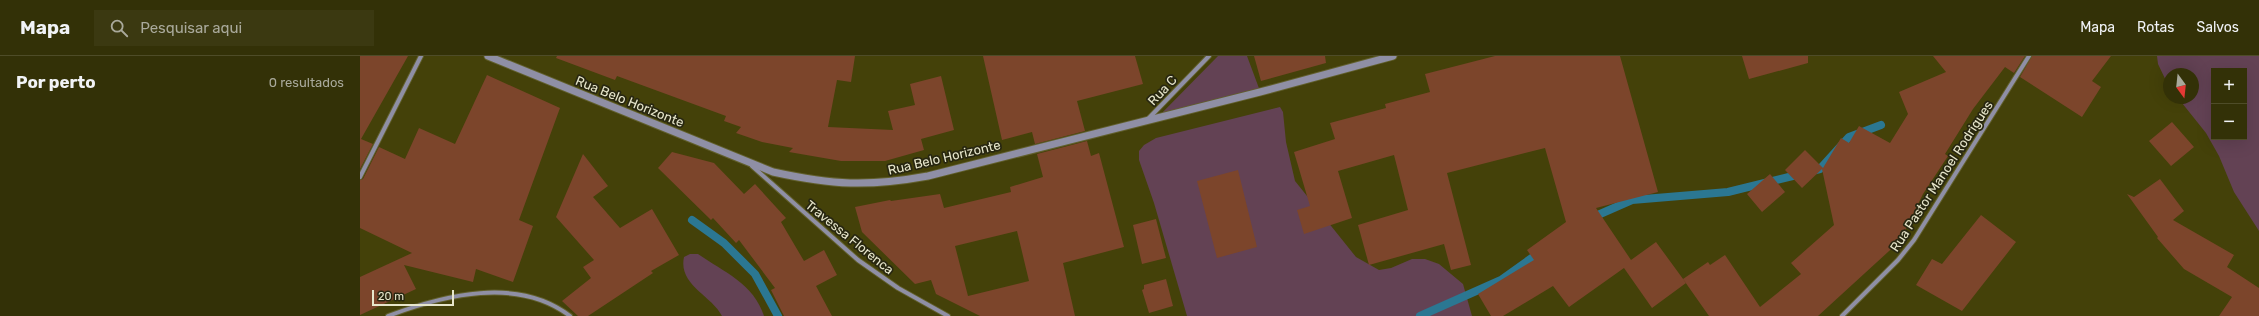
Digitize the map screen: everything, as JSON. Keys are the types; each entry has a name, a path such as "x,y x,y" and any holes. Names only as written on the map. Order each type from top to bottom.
{"street":[{"path":"360,177 421,56"},
{"name":"Rua Belo Horizonte","path":"488,56 773,172 817,182 858,184 897,182 1146,121 1393,56"},
{"name":"Rua C","path":"1146,121 1209,56"},
{"name":"Rua Pastor Manoel Rodrigues","path":"1842,316 1898,260 1914,240 2030,56"},
{"name":"Travessa Florenca","path":"748,163 858,260 898,288 948,316"},
{"path":"388,316 432,303 482,293 533,297 550,303 570,316"}],"shaded area":[{"path":"1218,56 1247,56 1260,91 1157,118"},
{"path":"2157,56 2259,56 2259,231 2234,192 2219,156 2206,133 2183,104 2199,104 2199,68 2163,68 2163,74 2158,64"},
{"path":"1280,107 1283,112 1286,142 1295,181 1356,257 1379,270 1391,268 1412,259 1425,259 1439,264 1463,284 1472,316 1187,316 1154,203 1139,160 1139,151 1144,145 1156,138"},
{"path":"690,254 698,254 728,273 746,287 753,295 764,316 722,316 711,302 690,282 686,275 683,267 684,257"}],"building":[{"path":"360,56 408,56 361,139 373,144 360,169"},
{"path":"557,56 855,56 851,82 837,80 828,127 893,130 888,111 915,105 910,84 941,76 954,130 921,139 924,150 885,161 841,161 789,152 793,148 762,142 736,133 741,127 724,121 726,116 617,76 615,80 556,58"},
{"path":"983,56 1135,56 1143,84 1077,101 1085,131 1035,144 1032,132 1002,140"},
{"path":"1254,56 1325,56 1326,63 1261,81"},
{"path":"1495,56 1620,56 1658,192 1596,208 1631,260 1656,242 1686,283 1652,308 1624,268 1569,307 1553,286 1503,316 1491,316 1478,294 1534,260 1527,250 1566,222 1545,148 1447,173 1471,265 1451,270 1444,244 1369,265 1358,225 1408,210 1394,155 1338,171 1352,218 1304,234 1297,210 1310,206 1294,152 1335,139 1330,123 1386,108 1385,104 1430,92 1425,74"},
{"path":"1742,56 1808,56 1808,63 1749,79"},
{"path":"1933,56 2025,56 2014,73 2005,67 1973,109 1945,154 1948,156 1923,194 1900,241 1818,316 1709,316 1683,279 1708,262 1710,265 1725,255 1760,307 1801,274 1791,263 1834,225 1822,169 1802,188 1785,170 1805,150 1823,168 1841,138 1849,143 1859,126 1890,143 1908,114 1899,92 1946,72"},
{"path":"2032,56 2111,56 2092,81 2101,87 2082,117 2020,77"},
{"path":"487,75 560,108 519,220 533,226 513,282 476,269 473,282 404,265 416,289 360,315 360,277 412,253 360,228 360,180 363,179 379,147 405,159 419,128 455,144"},
{"path":"2172,122 2194,147 2171,166 2149,141"},
{"path":"1087,141 1091,156 1099,153 1124,247 1063,263 1075,316 980,316 936,294 931,280 915,284 862,232 855,207 890,200 940,194 944,208 1011,192 1010,187 1043,177 1037,154","holes":["1017,231 1029,281 968,296 955,246"]},
{"path":"672,152 714,163 744,194 755,184 786,218 781,222 804,261 824,250 837,275 816,286 832,316 784,316 771,290 775,288 739,240 736,243 713,218 711,220 658,168"},
{"path":"583,154 608,186 593,197 620,228 652,209 679,255 651,271 653,273 588,316 578,316 562,301 591,278 583,267 594,260 556,217"},
{"path":"1238,170 1257,247 1217,258 1197,181"},
{"path":"1770,174 1785,192 1762,212 1747,194"},
{"path":"2160,179 2184,211 2173,220 2234,255 2227,267 2259,288 2259,316 2219,316 2232,297 2184,269 2157,238 2158,237 2127,194 2134,197"},
{"path":"1981,215 2016,242 1962,311 1916,285 1932,259 1942,264"},
{"path":"1156,219 1166,258 1142,264 1133,225"},
{"path":"1166,279 1173,306 1149,313 1142,290 1144,289 1144,285"}],"waterway":[{"path":"1812,171 1820,169 1849,137 1881,125"},
{"path":"1591,218 1632,200 1728,192 1801,174"},
{"path":"692,220 724,243 755,274 778,316"},
{"path":"1420,316 1501,280 1540,252"}]}
